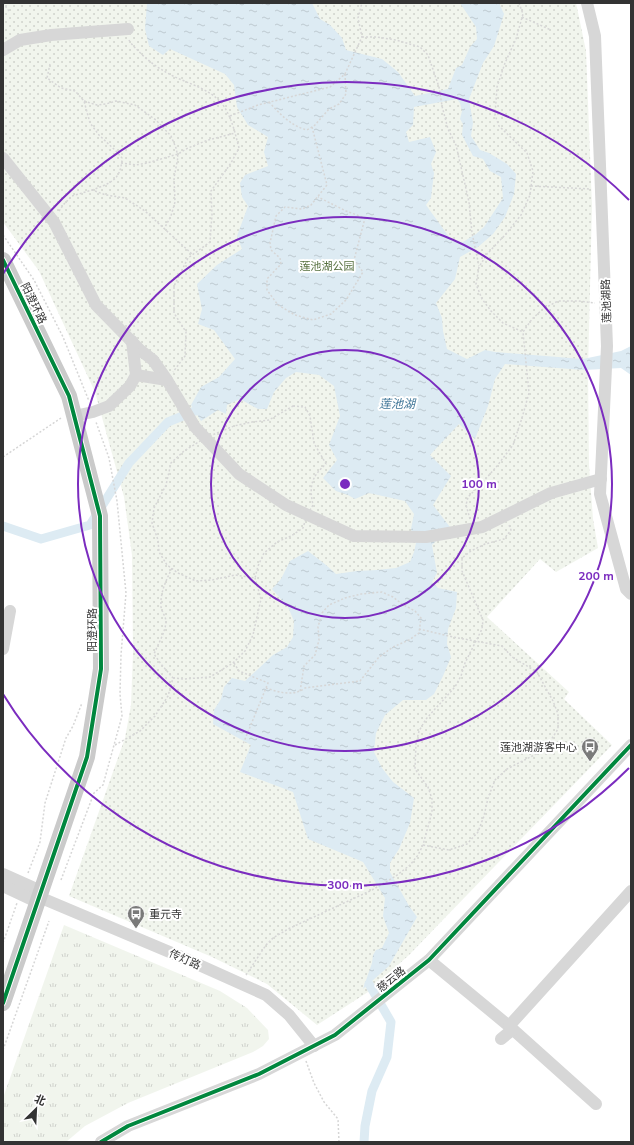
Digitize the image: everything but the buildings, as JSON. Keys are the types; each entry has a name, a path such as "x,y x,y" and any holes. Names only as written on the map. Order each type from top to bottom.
{"main road":[{"name":"阳澄环路","path":"3,260 69,396 100,516 101,669 87,757 3,1003"}],"street":[{"name":"莲池湖路","path":"587,3 595,36 608,346 600,494 626,589 631,594"},
{"path":"3,50 20,40 51,35 128,29"},
{"path":"3,158 54,222 96,305 132,342 153,360 167,380 195,427 239,474 286,506 354,536 426,537 482,527 551,493 600,479"},
{"path":"74,416 93,412 109,406 130,386 136,375 132,342"},
{"path":"136,375 167,380"},
{"path":"3,649 10,611"},
{"name":"慈云路","path":"101,1142 128,1126 259,1074 335,1035 429,960 631,745"},
{"path":"3,874 22,889"},
{"path":"3,886 22,889"},
{"name":"传灯路","path":"22,889 266,995 289,1015 309,1049"},
{"path":"501,1039 631,891"},
{"path":"429,960 510,1028 596,1104"}],"path":[{"path":"230,116 258,105 330,87 345,74 362,37 358,18 362,3"},
{"path":"479,267 487,254 521,215 530,195 533,171 527,153 499,126 495,115 496,87 516,39 523,14 519,3"},
{"path":"3,4 9,11"},
{"path":"522,17 551,30"},
{"path":"128,29 130,42 147,60 171,75 214,96 222,104 230,116 239,148 231,163 211,191 212,215 210,242 188,258 174,286 174,313 186,332 185,356 167,380"},
{"path":"362,37 377,37 396,40 420,48 428,55 438,87 448,129 456,145 469,202 472,233 479,267 476,284 482,298 491,311 503,323 523,332"},
{"path":"50,64 47,78 61,88 75,91 84,101 90,123 99,135 122,158 121,168 114,180 103,187 72,196 64,204 54,222"},
{"path":"269,102 292,124 307,130 330,109 339,104 346,94 345,74"},
{"path":"84,101 97,104 106,104 116,101 135,105 156,120 171,136 178,154 178,158 174,178 174,202 171,216 164,229"},
{"path":"312,127 327,185 311,205 302,209 285,207 276,216 270,243 271,250 280,258 281,264 267,279 267,290 278,305 295,315 313,320 331,314 346,300 363,272 354,260 365,218 346,211 318,197"},
{"path":"121,163 136,165 147,163 178,154 188,148 208,140 235,133"},
{"path":"531,186 601,190"},
{"path":"92,190 106,195 125,198 145,211 193,254"},
{"path":"3,235 34,280 63,337 93,412 109,459 117,501"},
{"path":"474,528 466,505 468,496 497,466 513,445 529,393 526,348 523,332 532,319 543,309 558,301 578,301 606,305"},
{"path":"172,568 160,596 161,609 166,621 163,634 154,654 173,678 184,679 210,677 234,663 245,651 253,635 261,599 255,578 258,566 264,553 277,542 291,536 303,528 307,515 314,504 311,493 312,483 318,471 326,464 314,444 310,416 305,407 293,406 270,420 234,426 206,438 184,451 171,463 166,484 154,508 152,523 158,540 159,552 167,565 172,568 178,573 196,581 212,580 235,575 255,578"},
{"path":"3,457 64,417 74,416"},
{"path":"240,983 266,945 273,938 288,928 372,890 396,876 410,865 418,855 423,845 432,812 432,799 428,787 415,769 416,744 419,731 426,719 454,687 461,676 482,629 482,620 462,571 462,558 484,544 504,539 511,530 505,516"},
{"path":"266,688 280,693 300,692 305,688 360,681 379,657 393,646 410,640 419,633 421,618 416,611 382,592 361,594 345,598 330,605 322,613 318,627 319,640 315,655 304,666 300,692"},
{"path":"419,629 476,642 502,646 512,657 537,672 553,701 558,714 558,728 549,743 540,752 507,769 495,780 478,832 467,844 449,850 423,845"},
{"path":"234,663 239,671 268,683 241,749"},
{"path":"114,745 140,731 155,716 168,696 173,678"},
{"path":"3,943 40,842 45,803 66,738 73,726 83,701"},
{"path":"3,1050 48,921"},
{"path":"309,1049 314,1083 324,1102 338,1119 339,1142"}],"green space":[{"name":"莲池湖公园","path":"3,3 576,3 586,51 592,206 588,370 589,465 593,519 598,548 556,572 540,559 487,617 569,692 564,699 612,745 409,955 368,992 317,1025 267,984 212,957 69,896 125,738 131,705 133,653 132,555 124,497 95,392 39,271 3,222"},
{"path":"64,925 220,991 247,1008 268,1030 269,1039 263,1046 253,1052 128,1103 85,1126 66,1142 3,1142 3,1098"}],"water":[{"name":"莲池湖","path":"147,3 312,3 320,19 330,25 342,38 346,50 382,59 398,72 415,96 448,89 456,68 462,65 470,47 477,39 476,27 460,3 499,3 504,14 494,46 483,63 469,99 473,123 471,136 480,150 489,153 507,164 516,174 514,194 505,217 493,234 478,247 460,257 455,279 436,303 442,318 447,349 467,359 485,350 583,359 621,351 631,346 631,375 621,368 584,370 505,364 495,379 488,406 475,439 459,424 430,455 451,476 433,505 450,527 432,545 437,573 432,582 438,588 457,592 456,608 448,629 447,644 451,657 434,694 426,700 403,700 385,715 376,733 374,752 382,768 393,782 414,798 410,823 399,849 390,863 390,872 409,906 417,917 389,966 363,989 372,963 373,955 376,950 382,948 389,933 383,916 385,898 363,862 308,839 293,792 240,772 251,745 213,724 214,710 221,699 224,687 232,678 245,681 273,655 287,647 293,637 294,621 288,607 272,589 281,579 290,561 308,551 336,574 396,568 410,562 414,552 416,543 411,529 414,514 405,501 369,493 355,499 336,491 323,478 337,460 329,445 340,416 334,386 319,375 296,372 286,378 274,392 267,409 258,409 240,399 227,405 226,414 218,410 201,421 191,405 201,387 219,377 235,359 214,330 198,324 202,309 197,284 217,265 242,249 237,236 248,206 242,197 240,183 245,175 268,166 264,152 268,137 248,125 237,107 234,85 225,74 170,49 163,55 149,46 145,29","holes":["457,99 460,103 462,111 460,119 463,124 462,135 473,156 483,159 490,171 501,177 503,198 484,227 463,242 452,241 426,205 431,198 434,173 431,164 436,152 430,137 409,142 406,132 413,125 414,107"]}],"waterway":[{"path":"3,526 41,539 90,525 129,463 168,422 195,411"},
{"path":"364,1142 365,1126 372,1091 387,1057 391,1022 369,984"}],"cycle path":[{"path":"3,260 69,396 100,516 101,669 87,757 3,1003"},
{"path":"101,1142 128,1126 259,1074 335,1035 429,960 631,745"}],"place":[{"name":"莲池湖游客中心","path":"590,762"},
{"name":"重元寺","path":"136,929"}]}
